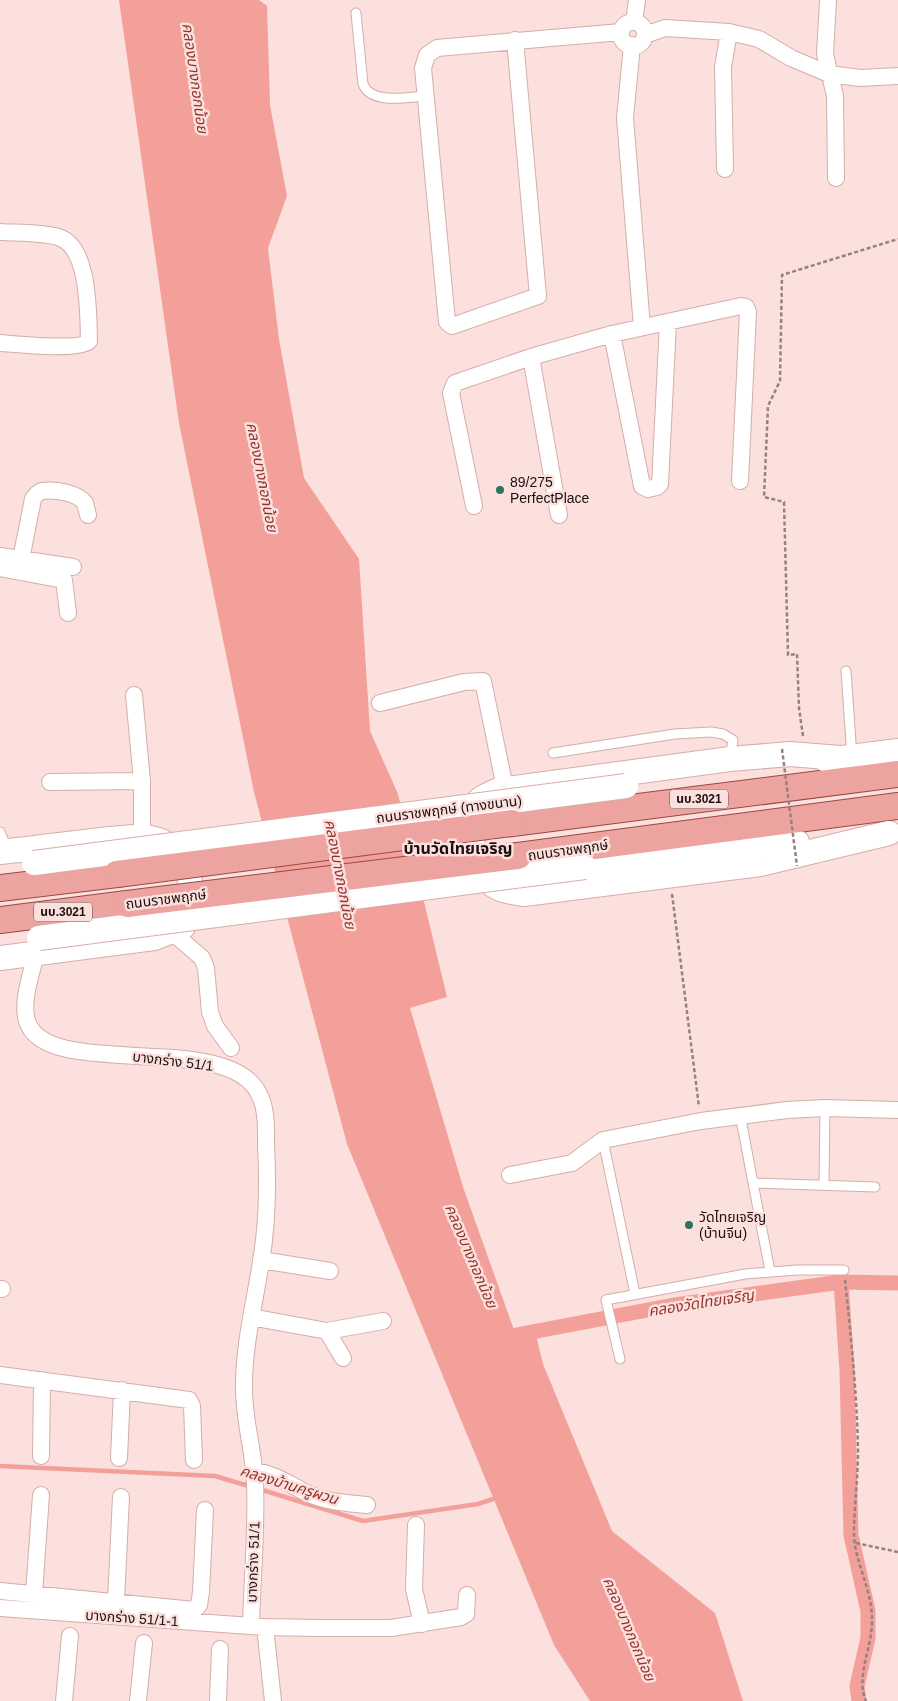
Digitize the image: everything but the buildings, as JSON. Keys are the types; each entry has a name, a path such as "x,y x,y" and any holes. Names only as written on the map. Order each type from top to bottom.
{"main road":[{"name":"ถนนราชพฤกษ์ (ทางขนาน)","path":"2,850 34,863 898,752"},
{"path":"846,758 790,754 730,759 505,788 481,798 472,807 469,819 471,836 479,867 487,880 502,891 524,894 760,864 893,832"},
{"name":"นบ.3021","path":"0,888 898,774"},
{"name":"ถนนราชพฤกษ์","path":"0,920 518,856 898,806"},
{"name":"นบ.3021","path":"0,942 38,945 585,867 893,832"},
{"path":"0,958 38,945 154,938 183,927 190,914 193,902 187,869 179,855 168,845 155,838 2,850"}],"street":[{"path":"634,22 636,0"},
{"path":"828,0 825,54 835,96 836,178"},
{"path":"621,32 626,25 634,22 642,26 645,35"},
{"path":"632,46 640,43 645,35 665,28 729,32 759,39 791,58 829,74 860,78 898,76"},
{"path":"515,40 538,296 455,327 447,322 423,68 427,55 437,48 515,40 621,32"},
{"path":"621,32 624,41 632,46"},
{"path":"724,169 723,67 729,32"},
{"path":"632,46 625,118 642,323"},
{"path":"0,232 58,237 71,245 83,268 89,341 85,344 70,346 0,343"},
{"path":"474,506 451,393 454,383 642,323 668,322 741,306 746,307 748,312 740,481"},
{"path":"612,334 642,486 648,489 657,487 660,484 668,322"},
{"path":"531,357 559,515"},
{"path":"21,559 32,499 37,493 42,491 76,496 85,503 88,515"},
{"path":"0,556 73,567"},
{"path":"0,568 64,580 68,613"},
{"path":"380,703 464,682 483,681 505,788"},
{"path":"134,695 142,782 142,838"},
{"path":"50,782 142,782"},
{"path":"172,932 202,958 206,968 210,1012 215,1026 231,1048"},
{"name":"บางกร่าง 51/1","path":"38,945 25,1007 33,1033 45,1041 76,1050 203,1062 229,1069 248,1079 259,1092 265,1110 269,1197 262,1260 251,1317 244,1384 255,1485 258,1626 273,1701"},
{"path":"510,1175 572,1163 603,1140 740,1114 826,1108 898,1110"},
{"path":"262,1260 330,1271"},
{"path":"251,1317 327,1331 383,1321"},
{"path":"327,1331 343,1358"},
{"path":"0,1375 189,1400 192,1406 194,1460"},
{"path":"42,1380 42,1456"},
{"path":"119,1458 122,1390"},
{"path":"255,1485 270,1474 318,1497 367,1505"},
{"path":"34,1594 41,1495"},
{"path":"116,1601 121,1497"},
{"path":"0,1591 194,1610 199,1605 205,1510"},
{"path":"416,1525 414,1589 422,1624"},
{"name":"บางกร่าง 51/1-1","path":"0,1608 258,1626 372,1628 422,1624 461,1617 466,1614 467,1595"},
{"path":"64,1701 70,1636"},
{"path":"138,1701 144,1643"},
{"path":"218,1701 220,1649"}],"lane":[{"path":"356,13 365,90 377,97 426,96"},
{"path":"846,671 846,758"},
{"path":"553,753 675,734 710,732 723,734 733,740 730,759"},
{"path":"824,1185 826,1108"},
{"path":"740,1114 770,1271"},
{"path":"603,1140 635,1294"},
{"path":"753,1183 875,1187"},
{"path":"620,1359 606,1300 770,1271 844,1270"}],"path":[{"path":"803,741 799,708 797,654 788,655 784,502 764,497 768,406 780,381 782,275 898,239"},
{"path":"782,749 797,866"},
{"path":"672,890 701,1121"},
{"path":"846,1288 853,1361 858,1448 856,1543 871,1602 871,1644 862,1688 866,1701"},
{"path":"856,1543 898,1552"}],"water":[{"name":"คลองบางกอกน้อย","path":"119,0 259,0 267,6 270,105 287,196 268,248 279,339 304,478 359,559 370,731 398,794 447,997 410,1008 463,1187 514,1330 534,1327 543,1364 612,1531 715,1613 743,1701 590,1701 554,1645 347,1144 254,792 179,423"}],"waterway":[{"path":"841,1282 847,1370 851,1535 868,1611 868,1638 857,1686 859,1701"},
{"name":"คลองวัดไทยเจริญ","path":"516,1335 674,1305 841,1282 898,1283"},
{"name":"คลองบ้านครูผวน","path":"0,1466 215,1476 252,1487"},
{"name":"คลองบ้านครูผวน","path":"259,1489 363,1521 478,1504 499,1497"}],"place":[{"name":"89/275 PerfectPlace","path":"500,490"},
{"name":"วัดไทยเจริญ (บ้านจีน)","path":"689,1225"}],"district":[{"name":"บ้านวัดไทยเจริญ","path":"458,848"}]}
